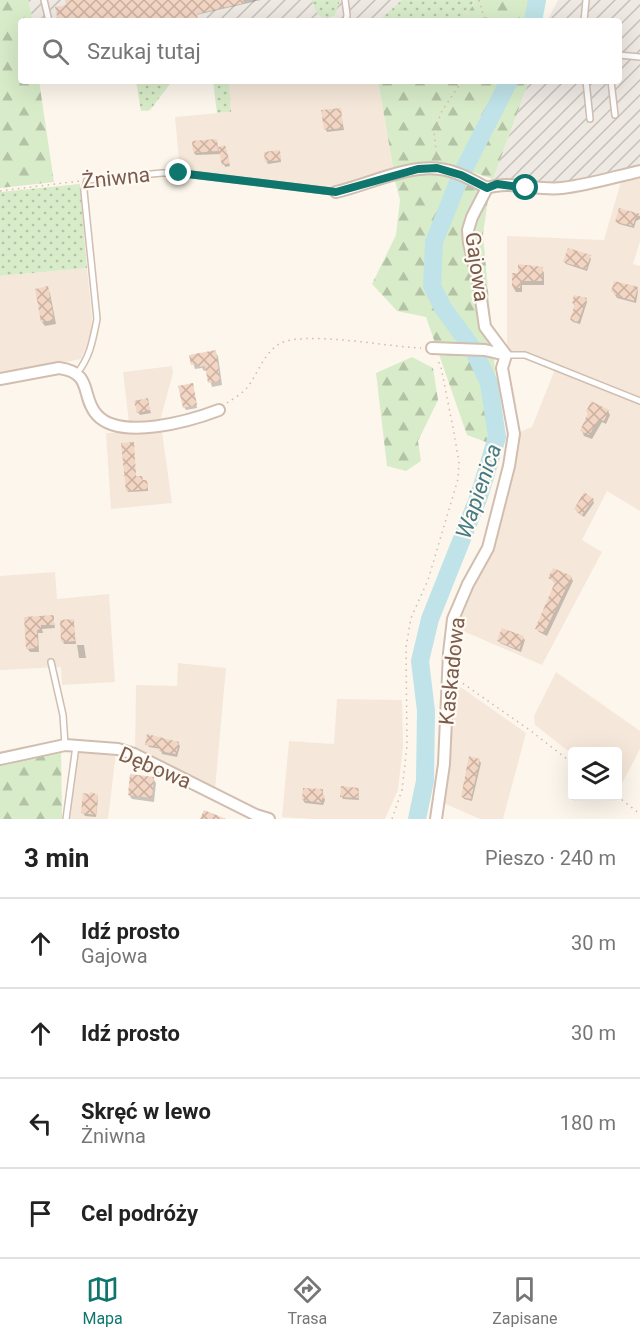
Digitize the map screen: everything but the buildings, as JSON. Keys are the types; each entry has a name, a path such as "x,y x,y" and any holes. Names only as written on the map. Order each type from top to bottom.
{"street":[{"name":"Żniwna","path":"336,192 418,169 440,169"},
{"path":"440,169 461,175 487,188 497,184 526,188 561,188 640,171"},
{"name":"Gajowa","path":"487,188 472,217 468,230 469,243 479,285 485,327 506,355"},
{"path":"432,348 485,350 506,355"},
{"name":"Kaskadowa","path":"436,819 444,764 449,653 453,619 468,584 488,548 509,466 514,434 502,368 506,355"},
{"path":"0,379 59,368 77,373 81,376 96,414 109,425 123,428 196,419 219,410"},
{"name":"Dębowa","path":"0,759 71,746 118,749 134,754 256,815 269,819"}],"lane":[{"path":"44,0 48,18"},
{"path":"345,0 346,18"},
{"path":"584,18 586,0"},
{"path":"622,55 640,57"},
{"path":"586,84 590,119"},
{"path":"611,84 615,115"},
{"name":"Żniwna","path":"87,180 179,173 336,192"},
{"path":"77,373 85,363 97,319 84,191 87,180"},
{"path":"506,355 525,355 640,401"},
{"path":"51,662 71,746 66,819"}],"path":[{"path":"479,0 484,18"},
{"path":"440,169 434,132 442,111 460,84"},
{"name":"Żniwna","path":"0,191 87,180"},
{"path":"219,410 245,389 277,345 292,339 316,338 395,347 432,348 441,367 459,462 458,479 428,580 411,618 406,647 407,746 402,790 392,819"},
{"path":"449,675 503,711 568,759"},
{"path":"622,800 640,814"}],"shaded area":[{"path":"28,0 402,0 381,18 32,18"},
{"path":"558,0 640,0 640,167 573,183 518,184 493,179 528,84 622,84 622,18 549,18"},
{"path":"229,84 379,84 394,173 335,189 180,172 175,117 231,112"},
{"path":"640,173 640,241 633,264 640,266 640,511 607,491 582,540 602,552 542,665 456,628 494,541 517,433 532,427 557,364 527,351 507,352 507,236 604,240 622,178"},
{"path":"87,268 92,318 91,335 81,359 0,375 0,276"},
{"path":"172,366 173,373 160,421 129,423 123,372"},
{"path":"162,432 172,503 111,509 106,433"},
{"path":"55,572 57,599 109,594 115,682 62,685 61,667 0,670 0,576"},
{"path":"178,663 226,668 215,790 135,752 136,685 177,686"},
{"path":"556,672 640,731 640,749 622,783 622,747 568,747 568,751 535,725 534,716"},
{"path":"458,686 526,733 503,819 480,819 441,802 453,695 454,689"},
{"path":"337,699 402,700 403,746 398,790 385,819 282,817 289,741 334,744"},
{"path":"79,749 116,753 108,819 69,819"}],"green space":[{"path":"0,0 28,0 32,18 18,18 18,84 39,84 54,182 0,188"},
{"path":"312,0 340,0 335,15 326,18 317,13"},
{"path":"402,0 474,0 467,12 459,18 381,18"},
{"path":"474,0 530,0 526,18 458,18 473,4"},
{"path":"136,84 170,84 150,110 141,111"},
{"path":"213,84 229,84 231,112 217,113"},
{"path":"379,84 499,84 454,170 394,173"},
{"path":"514,84 528,84 493,179 469,171"},
{"path":"437,170 489,192 483,234 502,448 467,435 426,317 397,311 372,284 396,235 400,200 394,177"},
{"path":"80,184 87,268 0,276 0,192"},
{"path":"412,357 433,368 438,400 418,441 421,461 406,471 387,466 376,373"},
{"path":"61,747 62,819 0,819 0,762"}],"waterway":[{"name":"Wapienica","path":"534,18 537,0"},
{"name":"Wapienica","path":"417,819 425,781 426,711 420,661 430,619 479,496 497,437 489,383 473,349 443,308 432,286 434,242 461,175 507,84"}],"route":[{"path":"179,173 336,192 418,169 437,168 461,175 487,188 497,184 526,188"}]}
